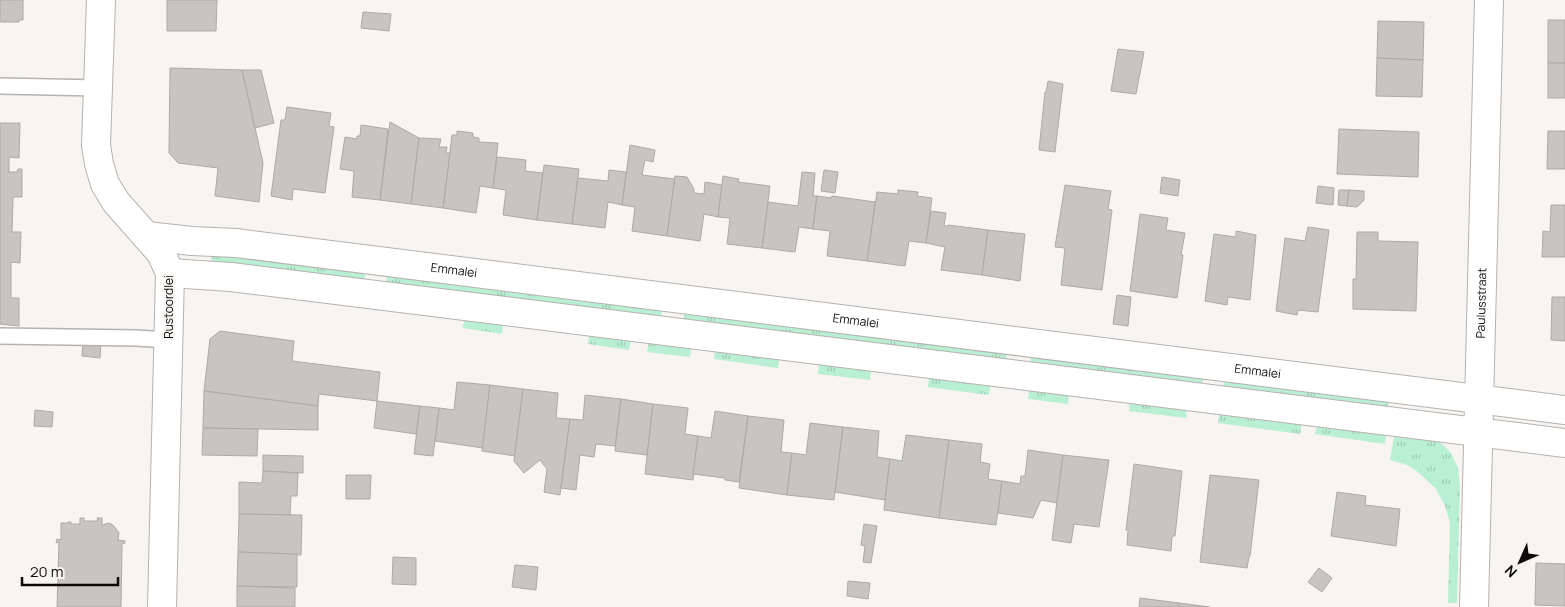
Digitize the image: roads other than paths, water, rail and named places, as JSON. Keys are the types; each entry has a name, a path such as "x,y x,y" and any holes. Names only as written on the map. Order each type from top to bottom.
{"street":[{"name":"Rustoordlei","path":"101,0 96,144 99,164 105,184 116,202 161,253 170,273 162,607"},
{"name":"Paulusstraat","path":"1474,607 1489,0"},
{"name":"Emmalei","path":"146,236 192,242 236,244 1565,410"},
{"path":"170,273 241,278 1565,442"}],"lane":[{"path":"0,86 99,88"},
{"path":"0,336 169,340"}]}
